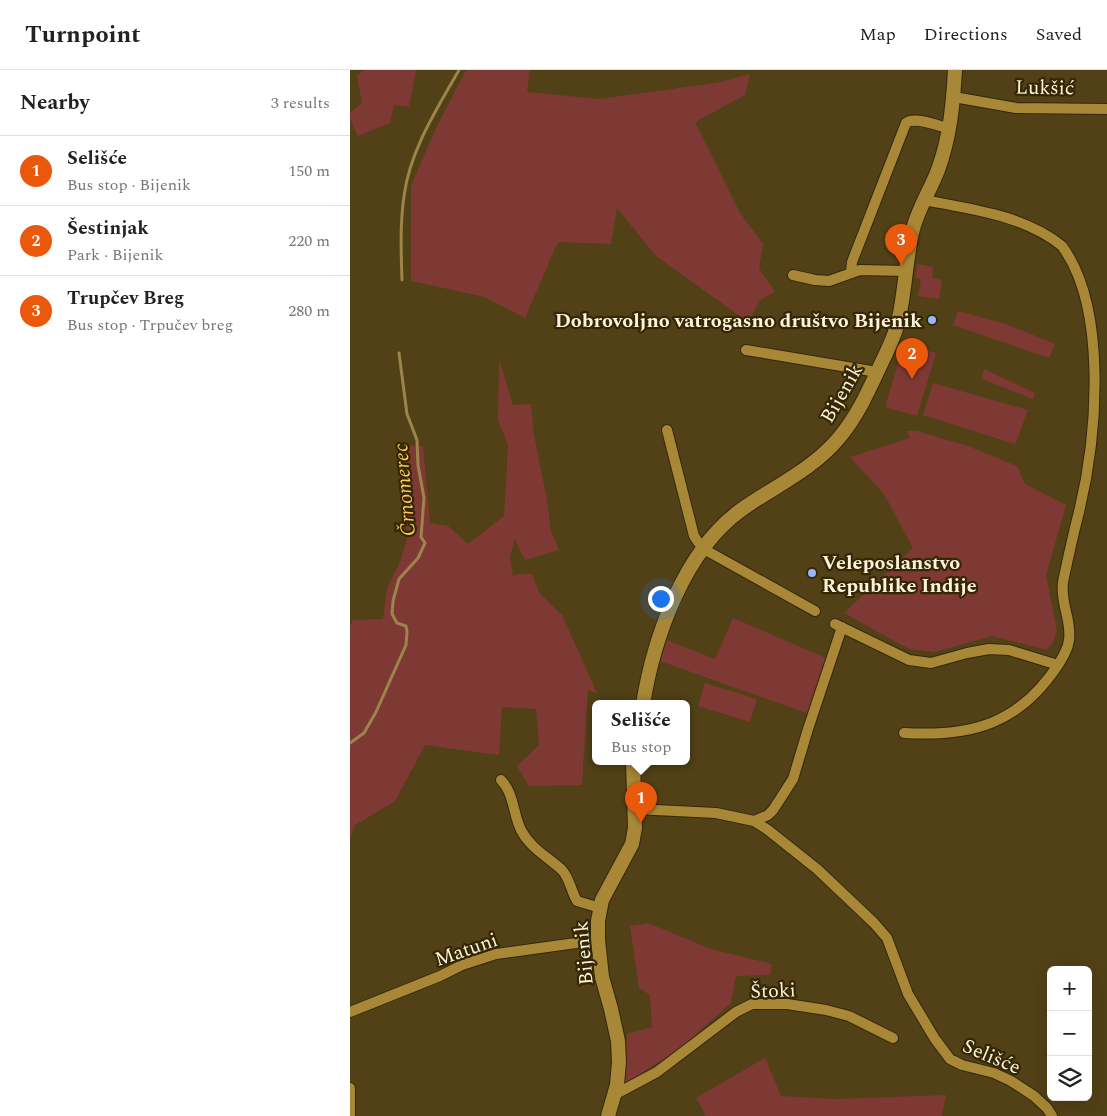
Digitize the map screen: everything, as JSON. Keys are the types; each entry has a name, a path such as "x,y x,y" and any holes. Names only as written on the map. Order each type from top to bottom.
{"main road":[{"path":"924,200 937,172 950,129 955,70"},
{"name":"Bijenik","path":"644,700 656,646 665,622 693,563 703,547 713,534 740,511 810,464 837,441 862,404 897,326 912,232 924,200"},
{"name":"Bijenik","path":"608,1116 614,1095 619,1062 618,1041 602,977 598,940 600,908 610,882 632,844 635,828 633,765"}],"street":[{"name":"Lukšić","path":"954,97 1016,108 1107,109"},
{"path":"851,272 856,251 906,123 909,120 916,120 950,129"},
{"path":"924,200 981,211 1020,222 1062,246 1071,254 1092,286"},
{"path":"794,275 829,281 851,272 867,269 906,271"},
{"path":"746,350 877,372"},
{"path":"904,733 950,734 976,728 1000,719 1021,707 1034,696 1046,684 1058,665 1066,650 1070,630 1062,599 1062,582 1092,458 1104,386"},
{"path":"667,430 694,536 709,552 815,611"},
{"path":"754,821 768,815 793,779 839,626 908,660 931,663 990,649 1009,650 1058,665"},
{"path":"501,780 509,791 520,827 526,838 535,849 565,874 577,901 600,908"},
{"name":"Selišće","path":"635,809 716,813 754,821 768,830 817,869 882,931 891,944 908,994 935,1039 950,1058 962,1065 1002,1076 1011,1081 1034,1096 1047,1108 1052,1116"},
{"name":"Matuni","path":"350,1012 440,976 462,965 496,954 598,940"},
{"name":"Štoki","path":"614,1095 657,1072 736,1012 752,1004 787,1004 826,1010 849,1016 893,1038"},
{"path":"350,1088 350,1116"}],"shaded area":[{"path":"364,70 416,70 409,107 394,105 390,123 358,136 350,119 350,113 362,103 357,75"},
{"path":"466,70 530,70 527,92 599,99 716,83 750,74 745,95 695,122 740,213 763,244 759,268 775,292 760,300 748,322 656,256 617,208 611,244 561,242 557,244 525,318 485,297 411,281 411,186 435,130"},
{"path":"917,264 933,267 932,278 942,280 939,299 918,296 921,279 915,278"},
{"path":"958,311 1006,324 1055,344 1049,358 953,325"},
{"path":"904,344 936,353 917,416 885,407"},
{"path":"499,359 513,405 531,404 534,435 551,531 559,550 525,560 515,539 510,557 513,576 532,574 540,594 562,615 597,693 588,690 582,785 529,786 517,766 539,745 536,709 502,707 499,755 425,745 395,801 355,825 350,839 350,627 353,620 383,619 387,589 400,562 407,539 408,518 404,450 408,445 423,446 430,523 448,526 468,544 504,516 508,445 498,420"},
{"path":"984,369 1035,393 1033,399 982,379"},
{"path":"933,383 1028,410 1015,444 923,415"},
{"path":"907,431 917,431 968,446 1017,466 1025,484 1066,505 1046,575 1057,631 1053,642 1047,650 992,636 934,652 909,649 844,613 913,548 884,494 850,457 910,438"},
{"path":"733,618 826,658 809,714 660,661 667,640 715,659"},
{"path":"705,683 757,699 750,722 698,706"},
{"path":"648,923 711,949 772,964 770,975 736,976 731,1003 678,1050 624,1084 627,1034 652,1027 650,995 639,988 630,926"},
{"path":"765,1058 781,1096 833,1099 946,1095 942,1116 706,1116 696,1098"}],"waterway":[{"name":"Črnomerec","path":"402,280 402,217 407,179 418,146 459,70"},
{"name":"Črnomerec","path":"350,743 364,733 376,712 406,645 406,626 397,623 392,614 393,601 399,579 418,558 425,543 421,537 424,498 418,465 417,440 407,414 399,353"}],"place":[{"name":"Trupčev Breg","path":"901,265"},
{"name":"Dobrovoljno vatrogasno društvo Bijenik","path":"932,320"},
{"name":"Šestinjak","path":"912,379"},
{"name":"Veleposlanstvo Republike Indije","path":"812,573"},
{"name":"Selišće","path":"641,823"}]}
